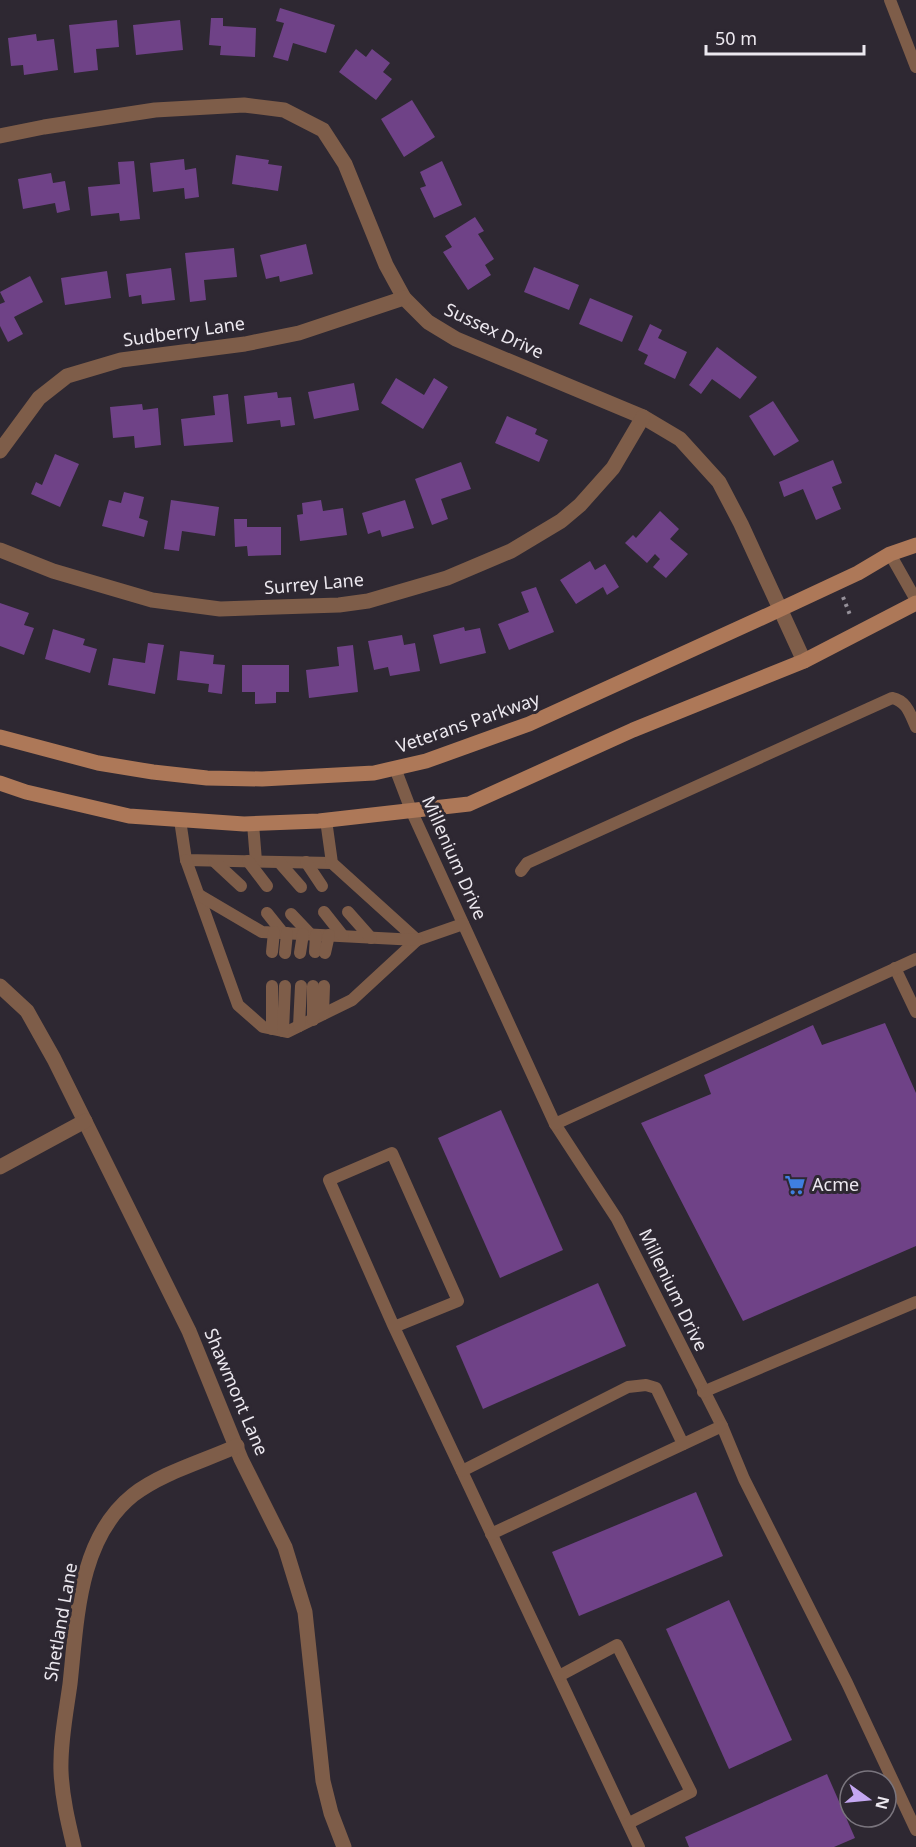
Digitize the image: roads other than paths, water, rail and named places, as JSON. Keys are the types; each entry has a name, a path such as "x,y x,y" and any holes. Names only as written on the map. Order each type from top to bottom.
{"main road":[{"name":"Veterans Parkway","path":"0,737 98,763 207,778 262,779 374,773 426,761 529,724 589,699 858,573 890,554 916,545"},
{"path":"0,783 26,792 129,816 253,824 326,820 469,804 633,730 804,661 916,601"}],"street":[{"name":"Sussex Drive","path":"0,136 155,110 244,105 284,110 322,130 345,164 386,265 404,298 428,322 456,339 643,417 680,439 719,482 741,524 804,661"},
{"name":"Sudberry Lane","path":"0,451 39,398 67,376 121,360 245,344 299,333 404,298"},
{"name":"Surrey Lane","path":"0,550 53,571 152,600 220,609 339,605 368,601 447,578 511,551 561,521 580,505 613,468 643,417"},
{"name":"Shawmont Lane","path":"0,986 27,1011 54,1059 189,1331 237,1446 285,1547 305,1612 323,1781 331,1813 344,1847"},
{"path":"0,1167 85,1121"},
{"name":"Shetland Lane","path":"74,1847 63,1798 62,1742 80,1601 94,1551 103,1529 134,1495 153,1482 237,1446"}],"lane":[{"path":"890,0 916,67"},
{"path":"890,554 916,601"},
{"path":"521,871 527,863 892,698 906,705 916,727"},
{"name":"Millenium Drive","path":"395,768 411,810 555,1124 617,1219 722,1426 744,1479 837,1662 916,1830"},
{"path":"180,820 186,860 238,1005 273,1029 287,1032 352,1000 417,940"},
{"path":"326,820 332,862 417,940"},
{"path":"253,824 252,861 267,886"},
{"path":"186,860 332,862"},
{"path":"214,861 241,886"},
{"path":"279,862 301,887"},
{"path":"306,862 322,886"},
{"path":"199,895 262,932 417,940 463,924"},
{"path":"324,912 343,936"},
{"path":"348,912 371,938"},
{"path":"267,913 281,933 285,953"},
{"path":"291,914 314,934 320,952"},
{"path":"272,952 281,933"},
{"path":"300,953 314,934"},
{"path":"555,1124 916,959"},
{"path":"895,968 916,1012"},
{"path":"272,986 273,1029"},
{"path":"273,1029 285,986"},
{"path":"299,1026 313,986 318,1017"},
{"path":"394,1328 458,1301 392,1153 329,1180 394,1328 639,1847"},
{"path":"703,1392 916,1302"},
{"path":"462,1471 628,1386 646,1385 656,1388 683,1444"},
{"path":"491,1534 722,1426"},
{"path":"559,1676 617,1646 691,1792 629,1823"}],"place":[{"name":"Acme","path":"795,1185"}]}
